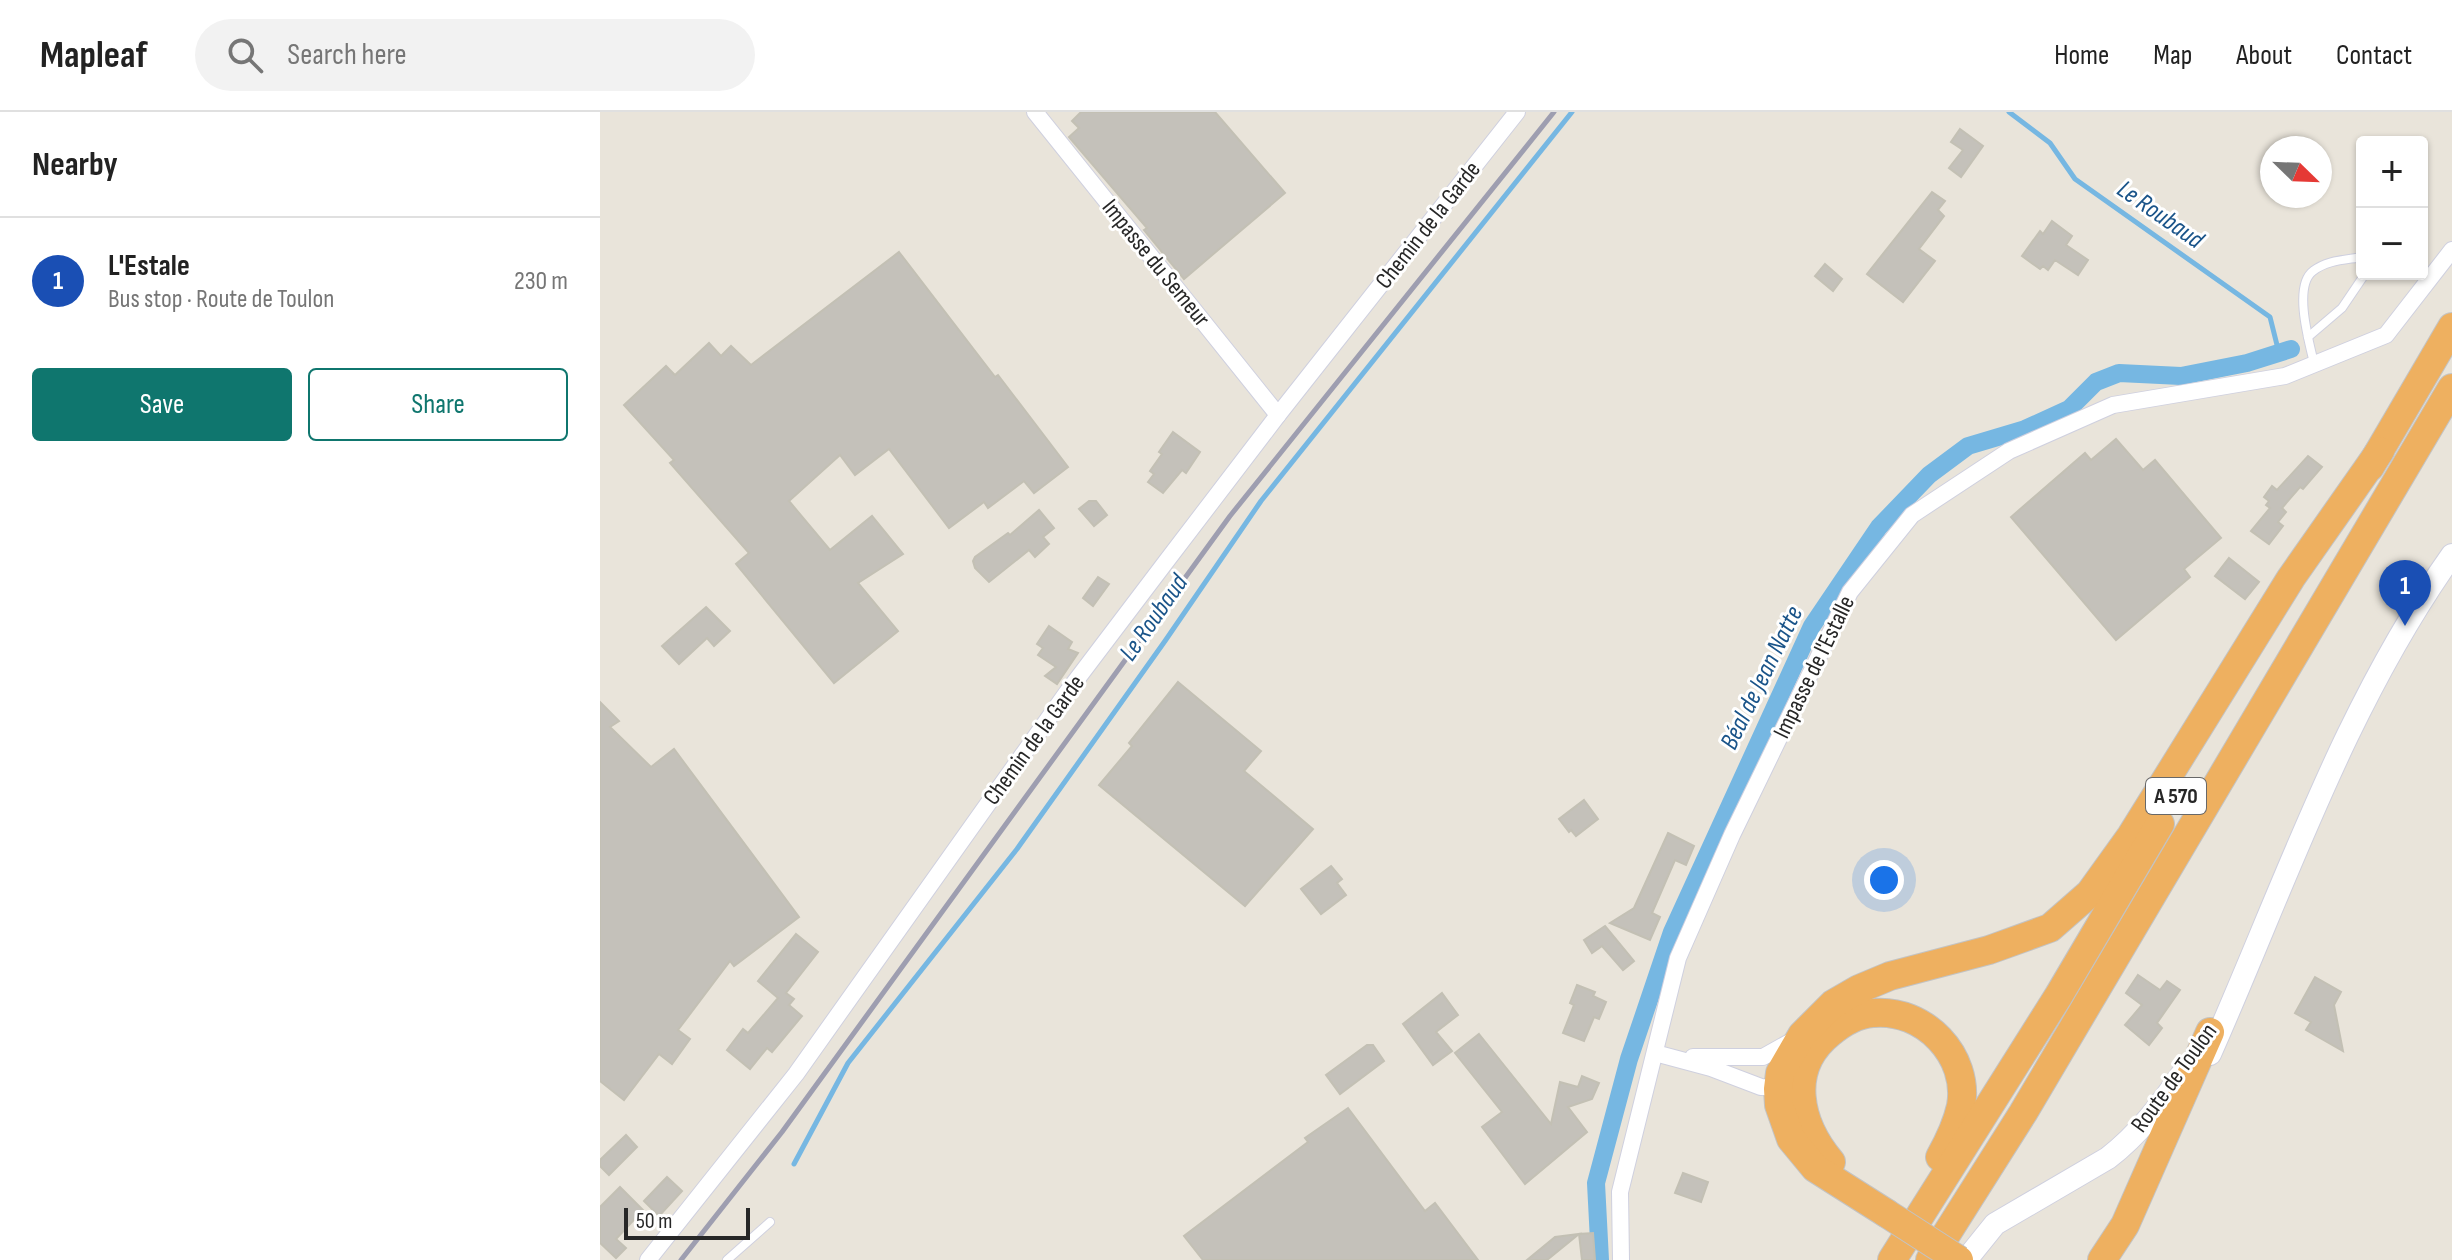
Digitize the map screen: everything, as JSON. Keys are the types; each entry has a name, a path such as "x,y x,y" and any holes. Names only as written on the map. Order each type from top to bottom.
{"highway":[{"name":"A 570","path":"1892,1260 2059,995 2452,327"},
{"name":"A 570","path":"1930,1260 2023,1113 2452,388"},
{"path":"1946,1260 2008,1165 2125,971 2439,435 2452,403"},
{"path":"1959,1260 1815,1168 1802,1155 1784,1122 1783,1075 1802,1035 1833,1004 1859,989 1890,976 1989,950 2050,928 2090,893 2140,823 2291,578 2380,451"},
{"path":"1783,1075 1810,1055 1821,1040 1856,1017 1874,1012 1915,1021 1944,1042 1953,1057 1961,1087 1961,1105 1955,1127 1921,1192 1875,1260"},
{"path":"2102,1260 2125,1225 2210,1032"},
{"path":"1783,1075 1800,1099 1804,1118 1821,1150 1847,1180 1882,1210"}],"main road":[{"name":"Route de Toulon","path":"2119,1260 2347,735 2405,626 2452,555"},
{"name":"Route de Toulon","path":"1966,1260 1995,1224 2100,1164 2123,1146 2167,1096 2210,1032 2267,919"}],"street":[{"name":"Impasse du Semeur","path":"1035,112 1278,415"},
{"name":"Chemin de la Garde","path":"648,1260 796,1074 1068,691 1278,415 1517,112"},
{"name":"Impasse de l'Estalle","path":"1655,1053 1678,958 1732,835 1850,592 1912,515 2009,451 2113,405 2285,376 2386,335 2452,250"},
{"path":"1655,1053 1711,1068 1753,1085 1783,1075"},
{"path":"1655,1053 1701,1058 1783,1075"},
{"path":"1621,1260 1620,1192 1655,1053"}],"lane":[{"path":"2314,363 2304,311 2305,284 2311,272 2331,262 2356,258"},
{"path":"2308,337 2342,308 2361,280"},
{"path":"727,1260 770,1222"}],"building":[{"path":"1081,112 1215,112 1285,193 1184,279 1144,230 1147,228 1069,137 1079,128 1072,121"},
{"path":"1960,129 1983,146 1961,177 1949,168 1963,150 1951,142"},
{"path":"1932,192 1945,201 1938,210 1944,216 1919,249 1935,261 1903,302 1867,274"},
{"path":"2052,221 2072,236 2066,245 2088,260 2078,275 2055,260 2048,270 2043,266 2040,269 2022,256 2040,231 2043,234"},
{"path":"899,252 1068,467 1034,493 1024,481 988,508 984,502 949,528 889,449 855,475 840,455 789,501 830,550 872,516 903,554 858,583 898,631 834,683 736,564 749,553 670,463 674,460 624,405 666,366 675,375 709,343 721,356 731,346 751,365"},
{"path":"1825,264 1842,279 1833,291 1815,276"},
{"path":"1173,432 1200,452 1186,473 1182,470 1163,493 1148,482 1154,474 1150,471 1162,454 1159,452"},
{"path":"2116,439 2143,470 2155,460 2221,538 2184,569 2190,577 2116,640 2011,517 2085,453 2091,460"},
{"path":"2308,456 2322,467 2282,508 2286,512 2278,522 2283,526 2269,544 2251,531 2270,508 2266,505 2269,501 2264,497 2272,486 2277,490"},
{"path":"1089,501 1096,501 1107,515 1094,526 1079,509"},
{"path":"1039,510 1054,528 1043,537 1049,544 1035,557 1029,550 989,582 975,568 975,557 1008,533 1010,535"},
{"path":"2229,558 2259,582 2245,599 2215,576"},
{"path":"1098,577 1109,584 1093,606 1083,598"},
{"path":"706,607 730,631 714,646 707,638 679,664 662,646"},
{"path":"1049,626 1072,642 1068,649 1078,653 1057,684 1045,676 1056,667 1038,655 1043,648 1037,644"},
{"path":"1178,682 1261,751 1244,771 1313,829 1245,906 1099,785 1132,746 1129,743"},
{"path":"600,702 619,721 610,727 651,767 674,749 799,917 734,966 730,961 678,1030 690,1039 672,1064 659,1054 624,1100 600,1081"},
{"path":"1584,800 1598,819 1576,836 1559,819"},
{"path":"1668,833 1694,846 1686,865 1675,860 1652,913 1660,917 1650,940 1610,923 1634,908"},
{"path":"1331,866 1342,879 1337,883 1346,895 1321,914 1301,889"},
{"path":"1605,926 1634,961 1623,970 1602,946 1592,953 1584,940"},
{"path":"796,934 818,952 786,993 794,999 789,1005 802,1016 772,1052 767,1048 750,1069 727,1050 743,1029 748,1033 778,998 758,981"},
{"path":"2138,975 2160,990 2167,981 2180,990 2157,1023 2162,1028 2149,1045 2125,1025 2142,1005 2126,993"},
{"path":"2315,977 2341,992 2334,1005 2343,1051 2306,1030 2311,1022 2295,1013"},
{"path":"1577,985 1595,992 1593,996 1606,1002 1599,1019 1594,1017 1584,1041 1563,1033 1574,1005 1570,1003"},
{"path":"1442,993 1458,1015 1436,1032 1452,1051 1433,1065 1403,1024"},
{"path":"1479,1034 1551,1124 1560,1082 1578,1087 1582,1076 1599,1083 1592,1099 1568,1107 1587,1132 1525,1184 1482,1127 1502,1112 1455,1053"},
{"path":"1367,1045 1373,1045 1384,1061 1340,1094 1326,1075"},
{"path":"1348,1108 1425,1211 1435,1203 1478,1260 1203,1260 1184,1236 1308,1142 1305,1138"},
{"path":"626,1135 637,1147 609,1175 600,1166 600,1160"},
{"path":"1683,1173 1708,1182 1701,1202 1675,1193"},
{"path":"667,1177 682,1191 659,1216 644,1201"},
{"path":"620,1187 643,1210 616,1239 626,1248 616,1258 600,1243 600,1207"},
{"path":"1593,1233 1595,1260 1582,1260 1579,1234"},
{"path":"1579,1234 1547,1260 1527,1260 1555,1237"}],"waterway":[{"name":"Le Roubaud","path":"794,1164 848,1063 1017,849 1261,501 1572,112"},
{"name":"Le Roubaud","path":"2009,112 2050,143 2075,179 2270,317 2279,353"},
{"name":"Béal de Jean Natte","path":"1600,1260 1596,1183 1629,1059 1672,932 1812,626 1879,527 1929,475 1968,446 2025,429 2069,409 2096,382 2119,373 2181,376 2247,363 2291,349"}],"railway":[{"path":"681,1260 782,1132 1230,516 1554,112"}],"place":[{"name":"L'Estale","path":"2405,626"}]}
